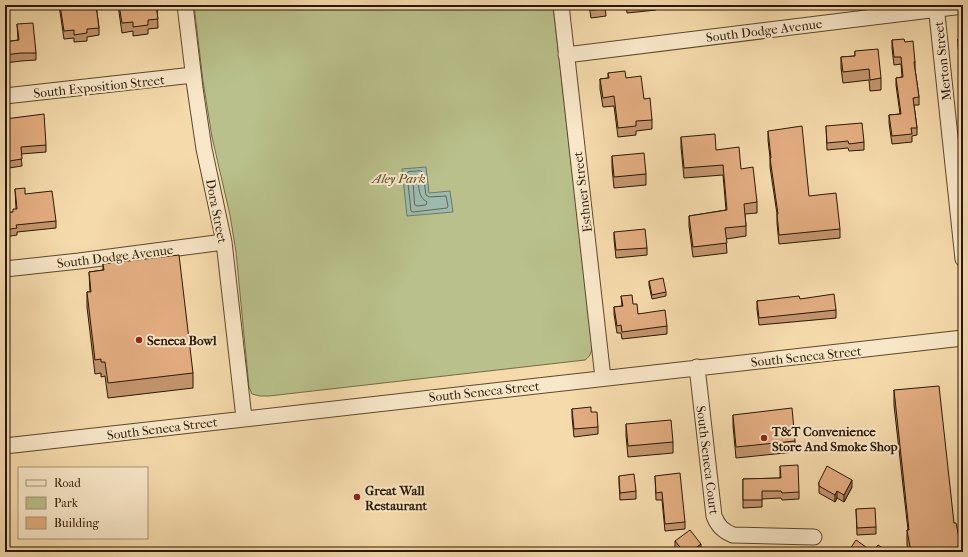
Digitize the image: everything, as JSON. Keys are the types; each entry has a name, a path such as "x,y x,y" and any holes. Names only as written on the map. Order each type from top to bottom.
{"street":[{"name":"Dora Street","path":"185,5 193,75 204,149 224,242 244,418"},
{"name":"Esthner Street","path":"560,5 603,378"},
{"name":"South Dodge Avenue","path":"566,55 936,7 963,6"},
{"name":"Merton Street","path":"936,7 963,259"},
{"name":"South Exposition Street","path":"5,96 193,75"},
{"name":"South Dodge Avenue","path":"5,269 79,262 224,242"},
{"name":"South Seneca Street","path":"5,446 963,338"},
{"name":"South Seneca Court","path":"697,368 714,516 721,528 732,535 814,537"}],"green space":[{"name":"Aley Park","path":"194,5 553,5 592,344 589,357 585,360 269,396 252,394 249,387 236,252 230,215 212,137 203,81"}],"water":[{"path":"426,167 429,193 450,191 453,212 407,216 402,169"}],"building":[{"path":"60,5 96,5 99,28 87,29 87,33 74,35 74,30 64,31"},
{"path":"119,5 156,5 158,19 148,20 148,25 133,27 133,22 122,23"},
{"path":"590,5 605,5 606,9 591,10"},
{"path":"33,23 36,53 5,55 5,42 19,40 17,24"},
{"path":"963,38 963,78 958,39"},
{"path":"904,39 905,42 913,41 914,62 919,97 913,98 917,128 911,128 912,134 892,136 889,115 901,114 896,78 903,77 901,57 894,57 892,40"},
{"path":"878,49 881,78 870,80 869,69 843,72 841,57 855,56 855,51"},
{"path":"625,71 626,78 641,76 644,99 650,98 652,120 636,121 636,126 618,128 614,96 603,98 600,79 609,78 608,73"},
{"path":"44,114 46,145 21,147 22,159 9,161 7,141 5,141 5,119"},
{"path":"862,123 864,142 849,144 848,141 827,143 826,126"},
{"path":"802,126 809,196 836,193 840,229 779,235 778,214 770,158 768,131"},
{"path":"715,134 716,150 739,147 741,169 753,167 757,202 744,204 746,226 725,228 727,243 693,247 689,216 727,210 723,165 684,168 681,137"},
{"path":"644,153 646,174 614,177 612,156"},
{"path":"25,188 25,194 52,191 56,221 16,225 17,228 5,230 5,213 13,212 13,209 17,209 15,189"},
{"path":"645,229 647,248 616,250 614,232"},
{"name":"Seneca Bowl","path":"179,255 193,373 108,383 105,362 101,362 101,359 95,360 87,292 91,292 89,272 104,270 103,264"},
{"path":"663,278 666,292 652,295 649,281"},
{"path":"834,294 836,310 759,318 757,301 799,296 800,299"},
{"path":"632,295 633,304 637,304 638,314 665,310 667,326 622,332 621,325 617,326 614,307 623,306 621,296"},
{"path":"6,340 7,352 5,352"},
{"path":"939,386 954,523 956,523 962,552 911,552 907,530 909,530 894,390"},
{"path":"591,407 591,412 597,412 598,427 574,429 572,409"},
{"path":"792,408 795,441 736,447 733,415"},
{"path":"671,420 673,442 628,446 626,424"},
{"path":"798,465 799,492 782,493 781,491 762,491 762,500 743,500 743,479 781,478 780,466"},
{"path":"827,466 852,480 844,495 837,491 835,495 819,486 819,482"},
{"path":"680,473 685,522 665,524 662,492 656,493 655,476"},
{"path":"634,474 636,491 620,493 619,476"},
{"path":"875,508 876,527 857,528 856,509"},
{"path":"690,530 701,544 690,552 684,552 675,541"},
{"path":"856,540 873,552 848,552"},
{"path":"878,545 889,552 873,552"},
{"path":"706,548 714,552 704,552"}],"place":[{"name":"Seneca Bowl","path":"139,340"},
{"name":"T&T Convenience Store And Smoke Shop","path":"764,438"},
{"name":"Great Wall Restaurant","path":"357,497"}]}
